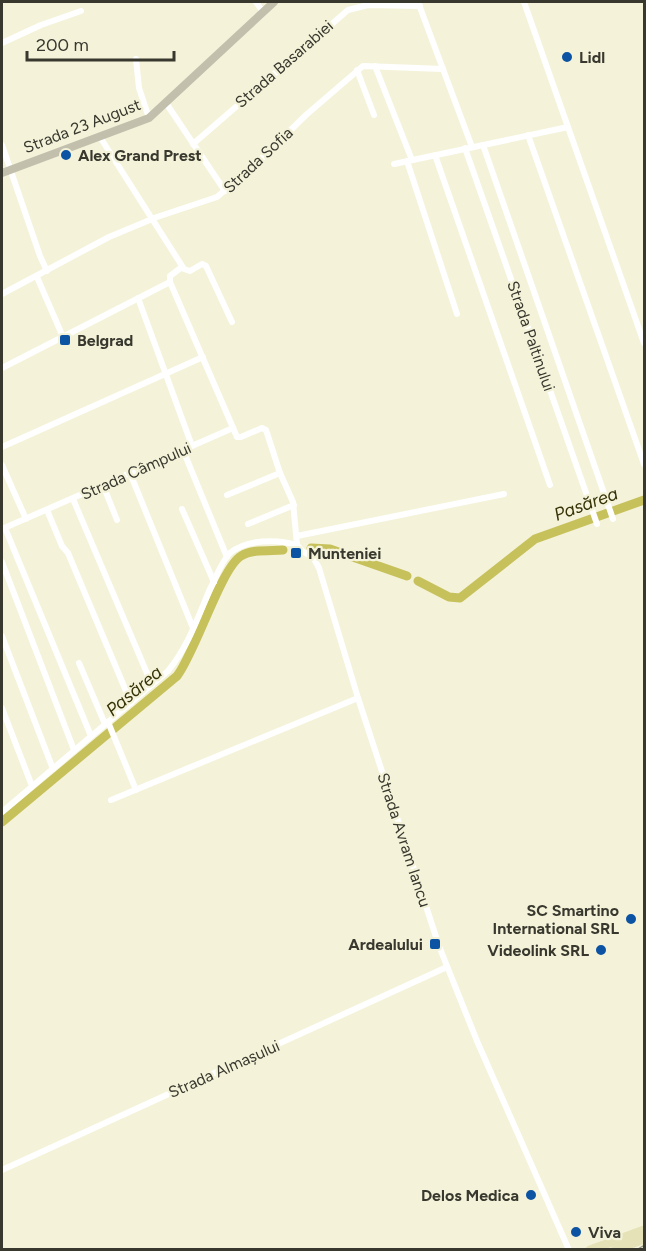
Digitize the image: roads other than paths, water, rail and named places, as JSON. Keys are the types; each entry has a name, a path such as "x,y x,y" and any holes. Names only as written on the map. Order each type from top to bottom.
{"main road":[{"name":"Strada 23 August","path":"5,171 149,118 274,2"},
{"path":"590,1250 645,1230"},
{"path":"615,1250 645,1239"}],"street":[{"path":"256,2 263,12"},
{"path":"524,2 645,343"},
{"name":"Strada Paltinului","path":"419,4 597,524"},
{"name":"Strada Basarabiei","path":"193,144 348,10 368,5 419,4"},
{"path":"2,43 40,25 81,12"},
{"path":"136,59 139,88 149,118"},
{"name":"Strada Sofia","path":"2,294 101,241 152,219 211,200 225,192 306,115 363,66 443,69"},
{"path":"375,66 409,160 457,314"},
{"path":"357,70 374,115"},
{"path":"166,103 225,192"},
{"path":"394,164 568,127"},
{"path":"528,135 645,464"},
{"path":"100,137 182,267 187,271 200,264 205,264 232,322"},
{"path":"2,145 5,171 47,271"},
{"path":"483,145 613,519"},
{"path":"435,155 550,485"},
{"path":"2,812 91,736 109,726 131,703 168,671 177,660 227,557 248,544 280,541 297,545 294,505 265,429 238,438 170,282 170,276 182,267"},
{"path":"37,277 63,337"},
{"path":"2,368 170,282"},
{"path":"138,298 192,446"},
{"path":"2,447 203,357"},
{"name":"Strada Câmpului","path":"3,529 233,428"},
{"path":"183,450 227,557"},
{"path":"2,465 26,519"},
{"path":"130,473 193,628"},
{"path":"226,495 280,473"},
{"path":"103,485 117,520"},
{"path":"297,536 504,494"},
{"path":"73,499 152,685"},
{"path":"248,524 294,505"},
{"path":"182,509 214,582"},
{"path":"47,510 62,546 68,553 131,703"},
{"path":"3,529 91,736"},
{"name":"Strada Avram Iancu","path":"297,545 302,551 314,557 320,568 358,698 447,967 568,1250"},
{"path":"2,562 74,750"},
{"path":"2,636 53,769"},
{"path":"79,663 136,790"},
{"path":"111,800 358,698"},
{"path":"2,708 32,786"},
{"name":"Strada Almașului","path":"2,1170 447,967"}],"waterway":[{"name":"Pasărea","path":"418,581 449,597 460,598 535,539 644,500"},
{"name":"Pasărea","path":"311,548 330,549 407,576"},
{"name":"Pasărea","path":"2,822 177,676 225,576 241,556 256,551 283,550"}],"railway":[{"path":"639,1250 644,1247"}],"place":[{"name":"Lidl","path":"567,57"},
{"name":"Alex Grand Prest","path":"66,155"},
{"name":"Belgrad","path":"65,340"},
{"name":"Munteniei","path":"296,553"},
{"name":"SC Smartino International SRL","path":"631,919"},
{"name":"Ardealului","path":"435,944"},
{"name":"Videolink SRL","path":"601,950"},
{"name":"Delos Medica","path":"531,1195"},
{"name":"Viva","path":"576,1232"}]}
